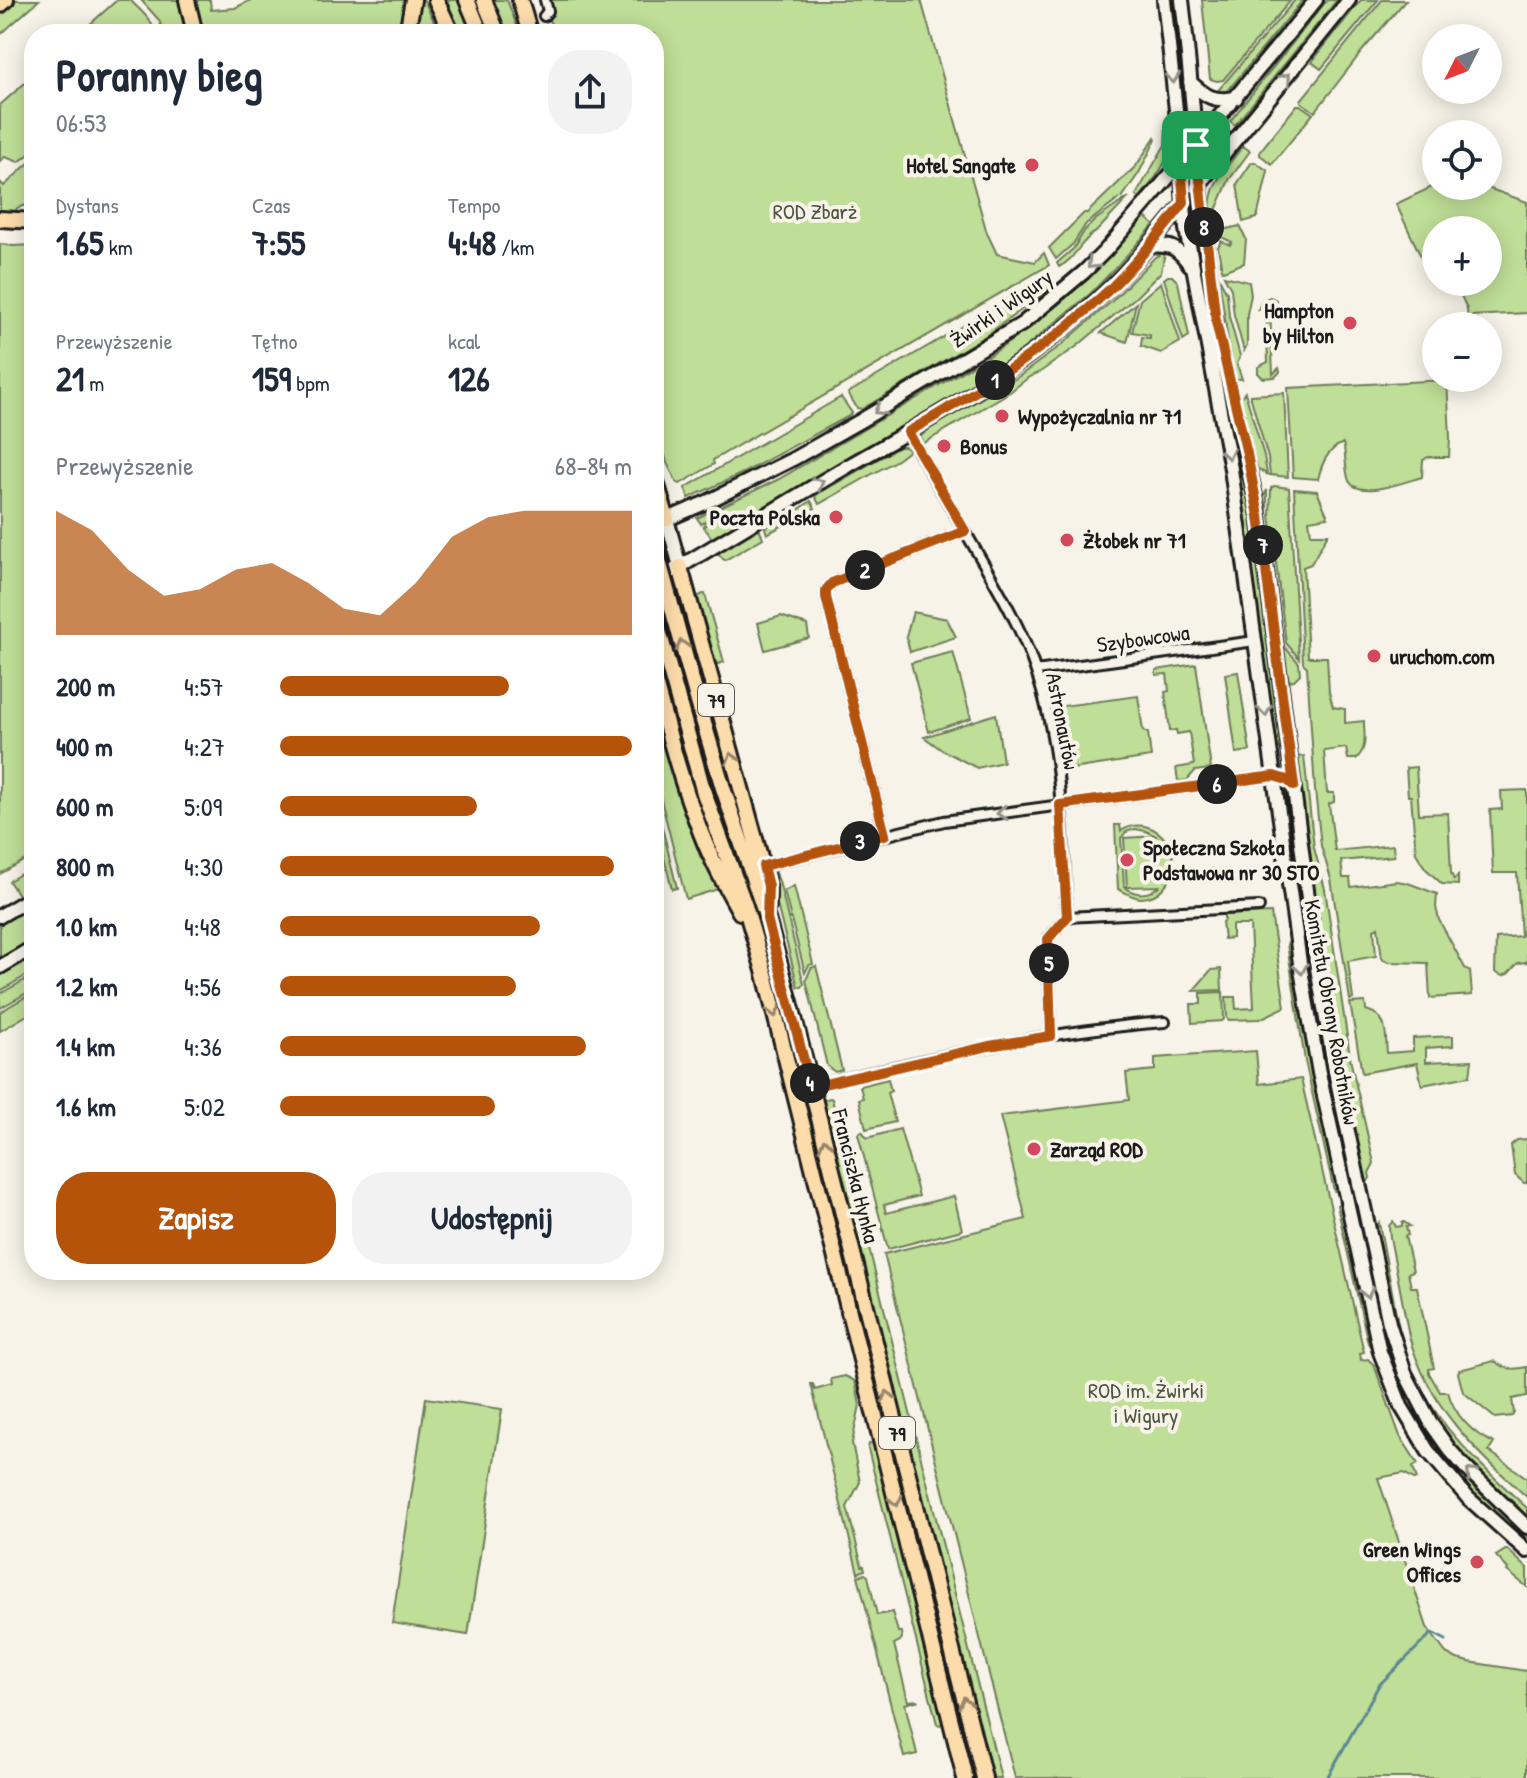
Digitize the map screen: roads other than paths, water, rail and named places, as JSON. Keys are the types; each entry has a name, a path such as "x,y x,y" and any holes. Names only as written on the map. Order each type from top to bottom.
{"main road":[{"path":"0,5 6,0"},
{"path":"187,0 193,24"},
{"path":"408,24 413,0"},
{"path":"436,0 447,24"},
{"path":"467,0 477,24"},
{"path":"484,0 494,24"},
{"path":"513,0 526,24"},
{"path":"520,0 527,24"},
{"path":"0,219 24,221"},
{"name":"79","path":"680,567 768,886 767,919"},
{"name":"Franciszka Hynka","path":"664,579 723,788 767,919 984,1778"},
{"name":"Franciszka Hynka","path":"664,649 704,793 754,936 965,1778"},
{"name":"79","path":"664,716 697,823 720,876 754,936"}],"street":[{"path":"544,16 548,11 545,0"},
{"name":"Komitetu Obrony Robotników","path":"1164,0 1192,267 1228,455 1301,970 1319,1073 1380,1352 1401,1406 1428,1451 1468,1498 1527,1551"},
{"name":"Komitetu Obrony Robotników","path":"1182,0 1199,185 1216,322 1259,516 1317,968 1336,1076 1395,1346 1418,1401 1449,1449 1527,1527"},
{"name":"Żwirki i Wigury","path":"664,520 807,452 1022,324 1066,289 1094,262 1181,163 1316,0"},
{"path":"664,576 1003,375 1054,338 1111,288 1149,246 1349,0"},
{"path":"1190,82 1216,100 1236,98"},
{"path":"1149,246 1176,248 1192,267"},
{"name":"Astronautów","path":"908,432 1014,617 1036,671 1052,737 1067,917"},
{"name":"79","path":"664,531 680,567"},
{"path":"885,835 826,590 832,583 965,531"},
{"name":"Szybowcowa","path":"1036,671 1255,641"},
{"path":"763,866 944,821 1274,776 1294,786"},
{"path":"0,916 24,902"},
{"path":"1051,1036 1048,939 1067,917 1259,907"},
{"path":"0,967 24,953"},
{"path":"811,1087 989,1046 1165,1022"}],"waterway":[{"path":"1327,1778 1379,1685 1432,1633 1446,1640"}],"place":[{"name":"Hotel Sangate","path":"1032,165"},
{"name":"Hampton by Hilton","path":"1350,323"},
{"name":"Wypożyczalnia nr 71","path":"1002,416"},
{"name":"Bonus","path":"944,446"},
{"name":"Poczta Polska","path":"836,517"},
{"name":"Żłobek nr 71","path":"1067,540"},
{"name":"uruchom.com","path":"1374,656"},
{"name":"Społeczna Szkoła Podstawowa nr 30 STO","path":"1127,860"},
{"name":"Zarząd ROD","path":"1034,1149"},
{"name":"Green Wings Offices","path":"1477,1562"}],"park label":[{"name":"ROD Zbarż","path":"815,211"},
{"name":"ROD im. Żwirki i Wigury","path":"1146,1402"}]}
